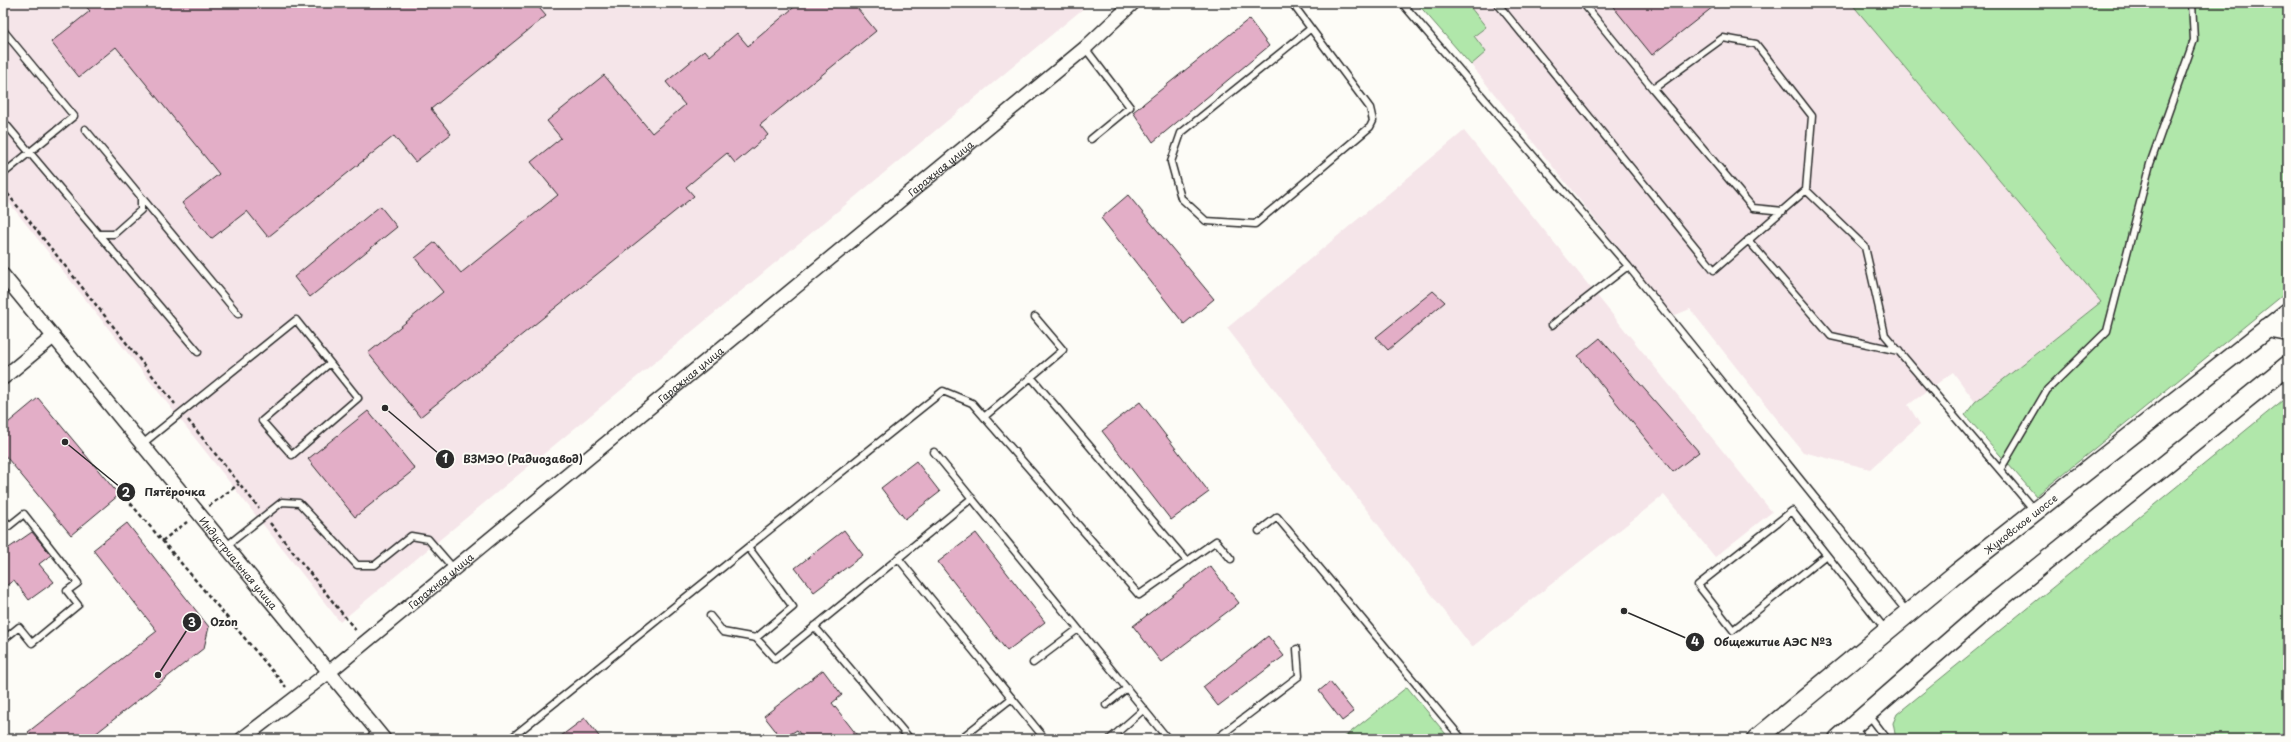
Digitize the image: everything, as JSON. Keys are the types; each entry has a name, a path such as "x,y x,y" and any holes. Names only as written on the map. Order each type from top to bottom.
{"main road":[{"name":"Жуковское шоссе","path":"1756,739 1908,613 2035,511 2288,312"},
{"path":"2268,328 2288,332"},
{"path":"1838,739 1858,733 1869,714 1988,608 2288,365"}],"street":[{"name":"Гаражная улица","path":"242,739 329,672 1085,48 1127,5"},
{"name":"Индустриальная улица","path":"3,275 141,445 329,672 376,736"},
{"path":"3,378 53,337"}],"lane":[{"path":"1292,3 1370,108 1373,122 1370,128 1255,224 1206,221 1181,198 1171,162 1181,133 1310,29"},
{"path":"1402,3 1628,266 1908,613"},
{"path":"1497,3 1714,270 1806,190 1812,116 1756,44 1723,38 1653,89"},
{"path":"1583,3 1753,208 1783,210"},
{"path":"2000,470 2047,390 2107,331 2150,164 2194,40 2192,3"},
{"path":"3,30 74,116 3,174"},
{"path":"1085,48 1130,107 1091,139"},
{"path":"3,121 198,352"},
{"path":"85,129 238,314"},
{"path":"1806,190 1865,247 1885,335 2035,511"},
{"path":"98,234 114,234 141,210 141,197"},
{"path":"1748,240 1831,336 1899,351"},
{"path":"1552,325 1628,266"},
{"path":"984,417 1063,350 1035,317"},
{"path":"141,445 296,320 358,398 292,455 262,422 330,363"},
{"path":"1031,377 1187,561"},
{"path":"510,739 943,391 972,403 1139,596 1216,541 1231,559"},
{"path":"934,452 1168,739"},
{"path":"710,616 723,632 756,638 775,659 972,498"},
{"path":"225,547 282,502 299,503 357,565 375,565 411,536 428,539 454,569"},
{"path":"1826,555 1733,630 1698,585 1792,511 1886,631"},
{"path":"3,518 9,526 24,514 78,583 67,591 78,605 32,643 20,627 3,640"},
{"path":"1259,531 1277,517 1462,739"},
{"path":"748,547 793,607 756,638"},
{"path":"898,558 1045,739"},
{"path":"814,626 910,739"},
{"path":"1033,663 1078,629"},
{"path":"1216,739 1299,676 1296,649"},
{"path":"1106,705 1127,688"},
{"path":"960,739 1012,698"},
{"path":"1110,739 1144,709"},
{"path":"1869,714 1887,739"}],"path":[{"path":"126,498 295,698"}],"shaded area":[{"path":"3,3 1090,3 340,622 3,195"},
{"path":"1467,3 1851,3 2101,302 1975,402 1953,372 1908,405 1920,424 1870,469 1803,452 1690,309 1673,316 1471,65 1486,52 1474,35 1486,27"},
{"path":"1464,131 1772,512 1715,557 1664,495 1472,647 1227,328"}],"green space":[{"path":"1417,3 1467,3 1486,27 1474,36 1486,52 1471,65"},
{"path":"1851,3 2288,3 2288,291 2036,496 1965,415 1975,402 2101,302"},
{"path":"2288,396 2288,739 1896,739 1893,723 1897,714"},
{"path":"1407,687 1450,739 1342,739"}],"building":[{"path":"83,3 535,3 546,16 431,109 451,134 415,162 394,136 268,237 247,211 211,239 182,203 219,174 116,47 79,77 51,42 90,11"},
{"path":"799,3 853,3 876,31 760,125 768,135 735,163 727,153 686,187 694,196 420,417 368,353 443,292 415,258 435,242 461,273 558,195 531,162 561,138 547,121 604,75 652,133 685,105 666,82 705,50 710,56 737,33 748,46"},
{"path":"1610,3 1718,3 1652,55"},
{"path":"1249,19 1269,46 1153,142 1133,112"},
{"path":"1128,195 1214,299 1184,324 1101,218"},
{"path":"380,206 397,227 310,297 294,277"},
{"path":"1433,291 1445,302 1388,350 1376,337"},
{"path":"1600,338 1699,452 1673,472 1578,356"},
{"path":"38,398 119,495 71,535 3,453 3,427"},
{"path":"1140,402 1209,492 1171,520 1102,431"},
{"path":"368,411 415,469 355,517 308,459"},
{"path":"916,461 940,492 905,519 881,488"},
{"path":"127,523 209,627 204,648 89,739 34,739 28,732 157,631 93,550"},
{"path":"844,530 863,555 814,592 795,568"},
{"path":"32,532 51,555 39,564 54,582 29,600 14,580 3,588 3,552"},
{"path":"976,533 1045,622 1007,651 938,562"},
{"path":"1210,566 1239,603 1161,662 1133,626"},
{"path":"1268,636 1284,656 1218,706 1203,687"},
{"path":"823,670 842,695 832,703 860,739 804,739 797,730 782,739 764,716"},
{"path":"1330,682 1354,712 1342,721 1319,691"},
{"path":"585,718 601,739 557,739"}],"place":[{"name":"ВЗМЭО (Радиозавод)","path":"385,408"},
{"name":"Пятёрочка","path":"65,442"},
{"name":"Общежитие АЭС №3","path":"1624,611"},
{"name":"Ozon","path":"158,675"}]}
